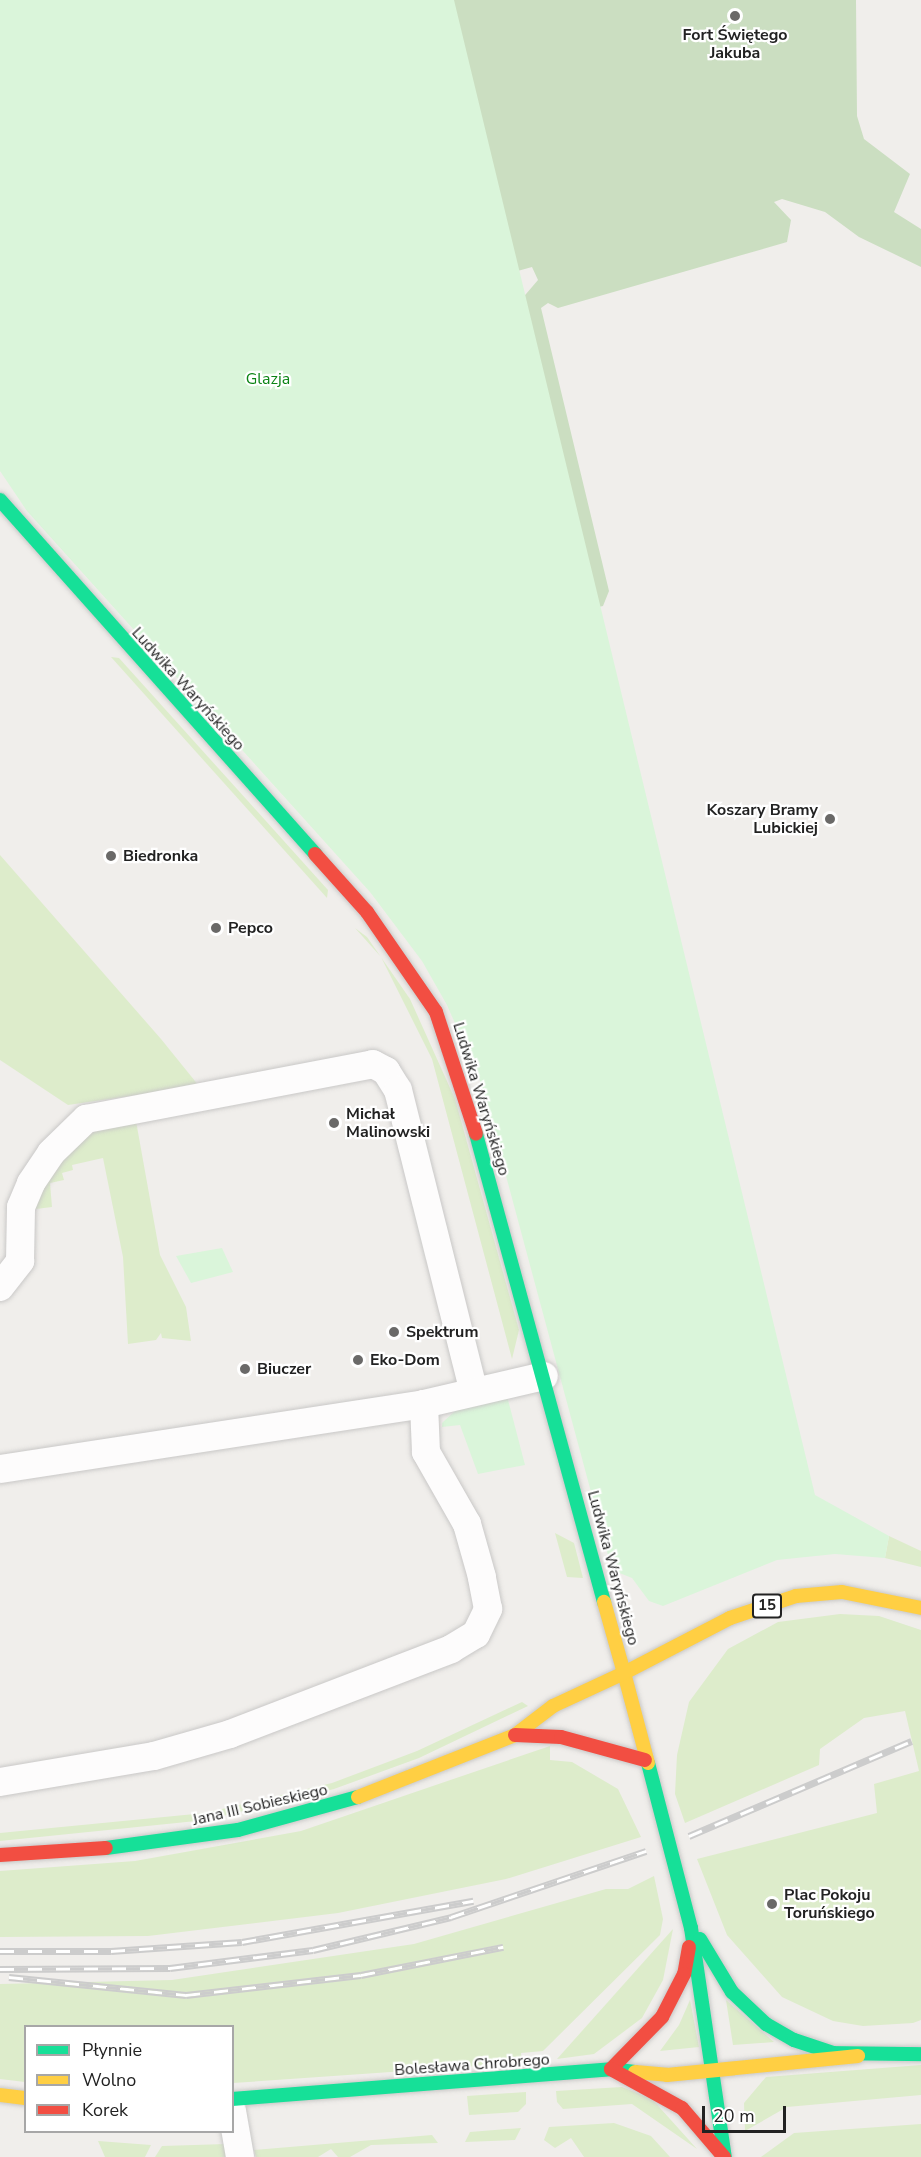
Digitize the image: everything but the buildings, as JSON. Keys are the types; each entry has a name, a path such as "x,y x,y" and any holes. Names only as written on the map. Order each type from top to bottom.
{"street":[{"name":"Ludwika Waryńskiego","path":"0,500 367,912 422,987 453,1051 624,1673"},
{"path":"0,1287 20,1261 21,1207 31,1183 51,1153 86,1119 373,1065 386,1071 398,1090 474,1392"},
{"path":"0,1469 424,1404 544,1376"},
{"path":"0,1782 154,1756 230,1734 451,1649 476,1634 488,1609 482,1577 467,1524 426,1452 424,1404"},
{"name":"15","path":"624,1673 730,1618 796,1596 842,1592 921,1608"},
{"path":"624,1673 691,1928 725,2157"},
{"name":"Jana III Sobieskiego","path":"0,1855 140,1846 238,1830 337,1805 515,1735 553,1706 624,1673"},
{"name":"Jana III Sobieskiego","path":"515,1735 561,1737 645,1760"},
{"path":"691,1928 732,1992 766,2024 819,2050 860,2056 921,2054"},
{"path":"691,1928 684,1974 672,2000 644,2042 611,2069 682,2108 725,2157"},
{"name":"Bolesława Chrobrego","path":"234,2099 611,2069 648,2075 713,2071 860,2056"},
{"path":"0,2095 24,2098"},
{"path":"234,2122 240,2157"}],"green space":[{"name":"Glazja","path":"0,0 454,0 815,1495 889,1536 885,1558 835,1554 777,1560 663,1606 649,1601 632,1578 612,1570 481,1083 447,1005 422,961 370,892 27,511 0,471"},
{"path":"392,0 856,0 857,116 864,139 910,174 894,212 921,229 921,267 859,237 825,212 782,199 774,202 791,220 787,242 558,308 548,303 541,308 609,591 603,606 594,608 520,301 538,280 532,267 514,272"},
{"path":"111,657 119,658 328,890 327,898"},
{"path":"0,855 161,1039 199,1086 68,1105 0,1060"},
{"path":"355,928 367,937 380,956"},
{"path":"381,958 410,999 455,1099 519,1330 512,1359 432,1059"},
{"path":"136,1121 160,1255 186,1307 191,1341 162,1338 161,1333 156,1340 128,1344 123,1257 103,1158 72,1165 73,1170 62,1173 64,1180 50,1183 52,1207 28,1210 86,1127"},
{"path":"222,1248 233,1272 191,1283 176,1256"},
{"path":"507,1396 525,1465 478,1474 460,1425 442,1427 442,1423 457,1409"},
{"path":"555,1533 574,1543 583,1578 567,1577"},
{"path":"889,1536 921,1551 921,1567 885,1558"},
{"path":"840,1614 879,1616 921,1630 921,2020 913,2023 863,2026 833,2021 782,1997 727,1935 697,1859 877,1813 874,1784 919,1771 905,1711 864,1718 820,1749 819,1765 685,1823 675,1794 677,1755 689,1702 728,1649 778,1622"},
{"path":"522,1702 528,1706 419,1758 334,1789 206,1820 0,1841 0,1833 205,1813 332,1783 417,1751"},
{"path":"550,1746 550,1760 572,1762 618,1789 641,1837 506,1879 338,1913 148,1936 0,1937 0,1871 135,1861 301,1831"},
{"path":"654,1876 663,1919 660,1935 543,2051 521,2053 522,2063 234,2083 234,2025 24,2025 24,2082 0,2079 0,1984 172,1980 414,1944 606,1889 628,1889"},
{"path":"673,1929 663,1980 642,2018 594,2054 557,2059"},
{"path":"690,2000 699,2047 660,2051 679,2025"},
{"path":"726,2000 774,2042 733,2045"},
{"path":"921,2065 921,2095 787,2107 745,2131 744,2103 766,2077"},
{"path":"622,2087 652,2099 697,2149 632,2104 563,2109 557,2102 556,2091"},
{"path":"526,2092 526,2104 518,2112 469,2115 467,2096"},
{"path":"614,2123 651,2136 670,2157 584,2157 571,2138 555,2148 544,2140 549,2127"},
{"path":"921,2124 921,2157 761,2157 794,2133"},
{"path":"521,2128 515,2140 465,2142 470,2132"},
{"path":"432,2135 438,2143 371,2145 350,2157 338,2157 331,2149 318,2157 256,2157 254,2150"},
{"path":"98,2141 151,2145 145,2157 105,2157"},
{"path":"226,2144 229,2157 155,2157 162,2146"}],"railway":[{"path":"689,1836 912,1741"},
{"path":"0,1969 170,1968 313,1950 451,1917 646,1851"},
{"path":"0,1951 111,1951 242,1942 473,1901"},
{"path":"9,1977 186,1995 361,1975 503,1947"}],"traffic: fast":[{"path":"0,500 315,854"},
{"path":"476,1134 604,1602"},
{"path":"648,1763 691,1928 725,2157"},
{"path":"106,1848 238,1830 358,1797"},
{"path":"700,1939 732,1992 766,2024 794,2040 833,2053 921,2054"},
{"path":"234,2099 611,2069 635,2072"}],"traffic: slow":[{"path":"648,1763 624,1673 730,1618 796,1596 842,1592 921,1608"},
{"path":"358,1797 515,1735 553,1706 624,1673 604,1602"},
{"path":"635,2072 667,2075 858,2056"},
{"path":"0,2095 24,2098"}],"traffic: jam":[{"path":"315,854 367,912 436,1012 476,1134"},
{"path":"515,1735 561,1737 645,1760"},
{"path":"0,1855 106,1848"},
{"path":"689,1947 684,1974 662,2017 611,2069 682,2108 724,2157"}],"place":[{"name":"Fort Świętego Jakuba","path":"735,16"},
{"name":"Koszary Bramy Lubickiej","path":"830,819"},
{"name":"Biedronka","path":"111,856"},
{"name":"Pepco","path":"216,928"},
{"name":"Michał Malinowski","path":"334,1123"},
{"name":"Spektrum","path":"394,1332"},
{"name":"Eko-Dom","path":"358,1360"},
{"name":"Biuczer","path":"245,1369"},
{"name":"Plac Pokoju Toruńskiego","path":"772,1904"}]}
